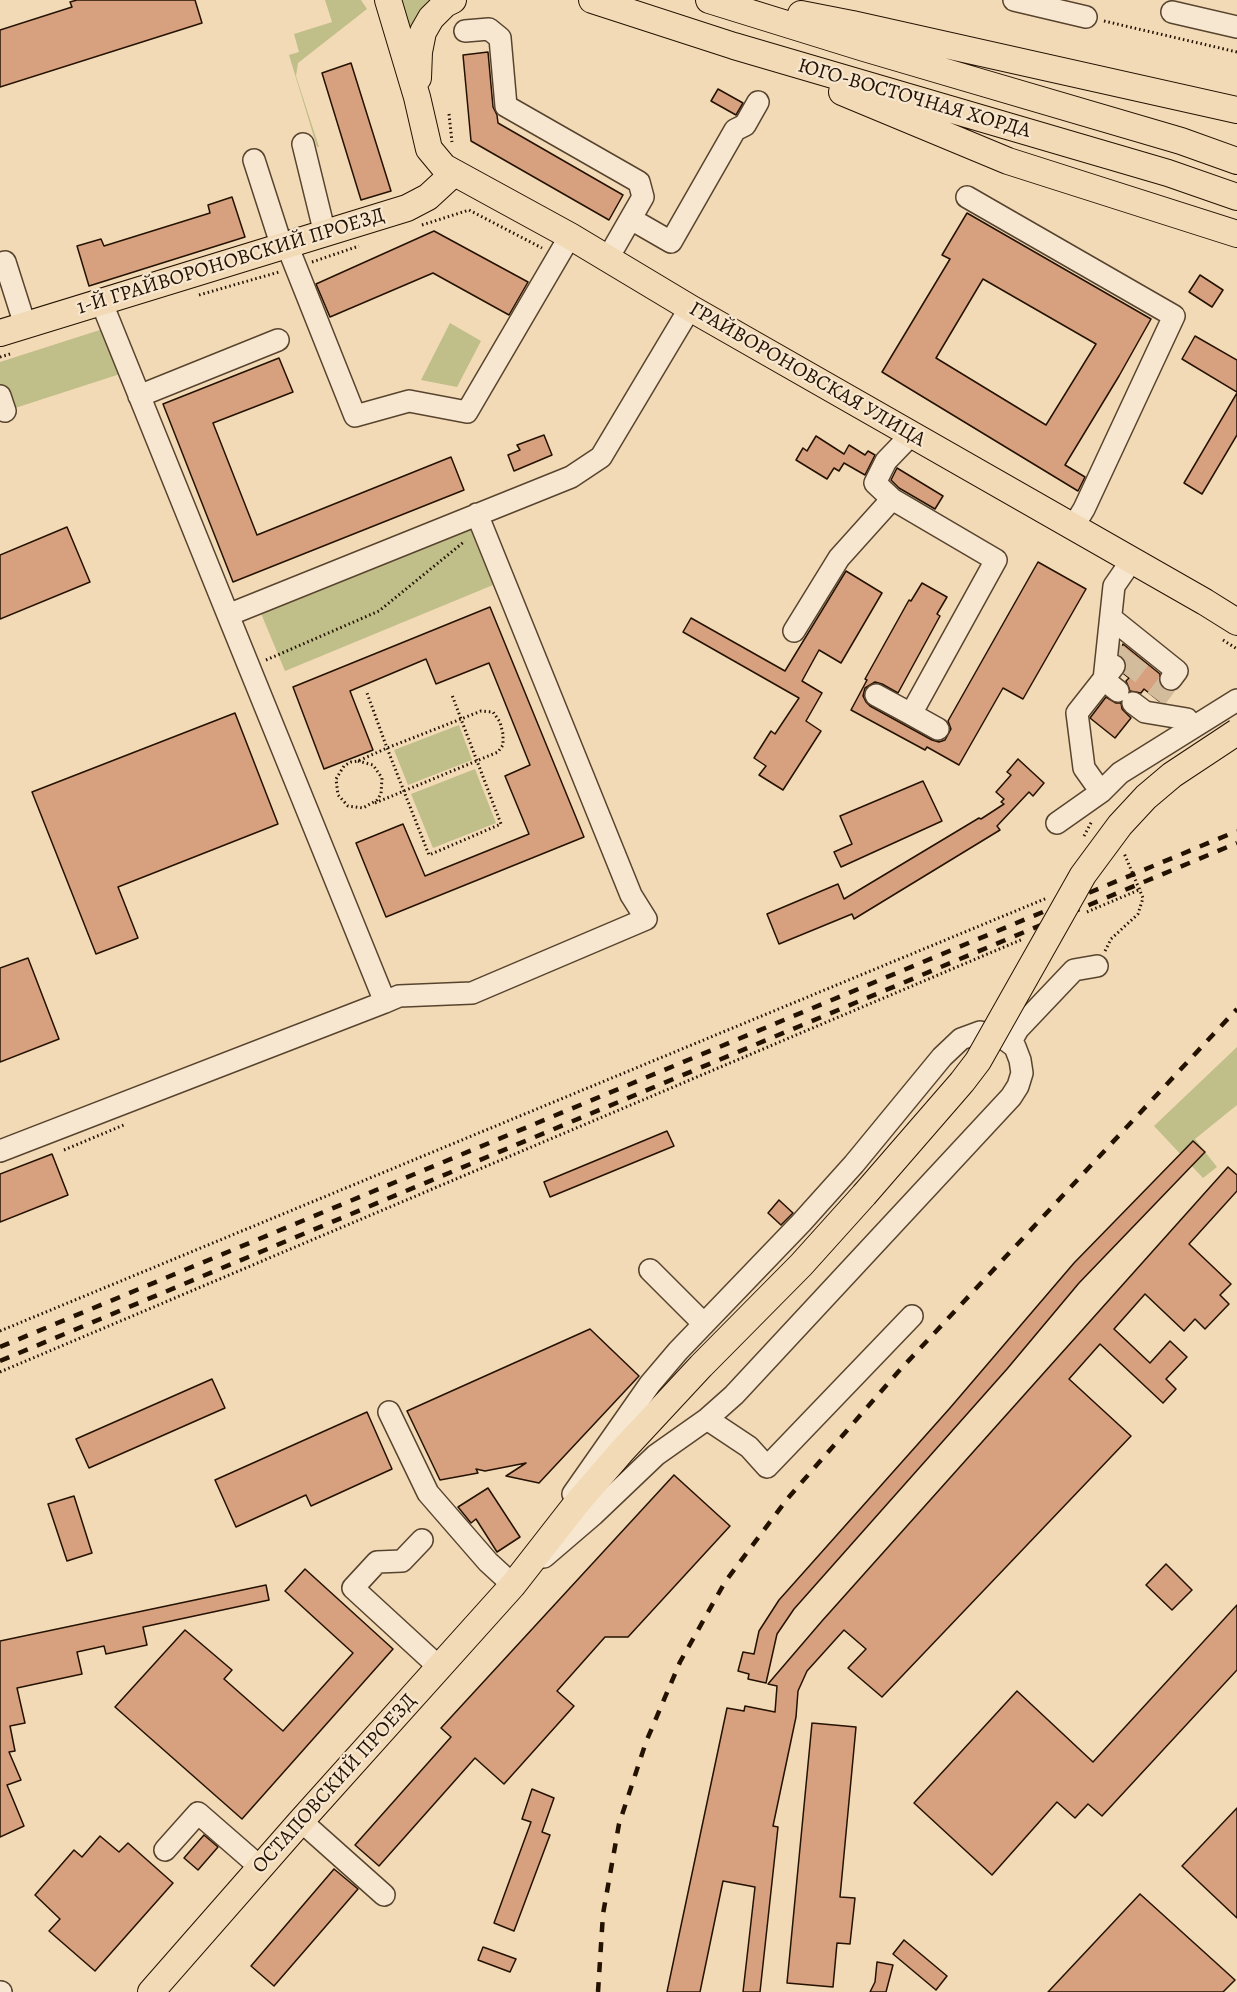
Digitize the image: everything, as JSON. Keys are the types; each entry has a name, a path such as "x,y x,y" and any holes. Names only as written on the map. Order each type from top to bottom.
{"main road":[{"path":"388,0 417,97"},
{"path":"417,97 419,52 423,32 431,18 453,0"},
{"name":"ЮГО-ВОСТОЧНАЯ ХОРДА","path":"592,0 734,46 1168,173 1237,197"},
{"name":"ЮГО-ВОСТОЧНАЯ ХОРДА","path":"709,0 1181,141 1237,161"},
{"path":"720,0 852,24 1237,110"},
{"path":"734,46 1008,161 1237,234"},
{"name":"ГРАЙВОРОНОВСКАЯ УЛИЦА","path":"417,97 429,148 444,167 507,199 690,308 1237,622"},
{"name":"1-Й ГРАЙВОРОНОВСКИЙ ПРОЕЗД","path":"0,333 407,208 428,197 454,173"},
{"name":"ОСТАПОВСКИЙ ПРОЕЗД","path":"151,1992 517,1581 537,1553 621,1452 701,1366 801,1265 962,1082 978,1061 1083,875 1120,825 1146,797 1172,775 1237,732"}],"street":[{"path":"1014,0 1086,17"},
{"path":"1172,12 1237,27"},
{"path":"465,31 489,29 500,38 506,106 639,182 643,197 608,258"},
{"path":"630,219 671,243 735,130 745,125 758,102"},
{"path":"303,144 325,234"},
{"path":"254,160 284,246 355,416 409,401 467,412 570,236"},
{"path":"967,197 1174,316 1084,509 1073,527"},
{"path":"5,262 25,325"},
{"path":"101,301 385,1002"},
{"path":"228,615 480,521 571,477 601,457 690,308"},
{"path":"139,396 278,340"},
{"path":"911,435 886,461 875,483 892,499 996,560 911,714"},
{"path":"794,631 839,558 892,499"},
{"path":"0,1151 399,996 472,993 646,919 631,895 480,521"},
{"path":"1129,691 1111,618 1114,586 1132,560"},
{"path":"1111,618 1139,647 1167,671"},
{"path":"1098,794 1084,768 1077,713 1129,691 1187,719 1192,727"},
{"path":"876,695 938,729"},
{"path":"1057,823 1098,794 1120,773 1237,700"},
{"path":"1010,1043 1018,1029 1074,970 1097,966"},
{"path":"389,1412 428,1493 488,1562 517,1581 593,1515 656,1455 707,1419 742,1386 1011,1097 1021,1080 1022,1066 1018,1053 1010,1043 993,1033 980,1032 967,1035 942,1057 854,1164 650,1384 591,1466 537,1553"},
{"path":"651,1270 704,1324"},
{"path":"707,1419 749,1447 767,1467 912,1317"},
{"path":"422,1540 402,1561 377,1562 353,1588 439,1668"},
{"path":"165,1850 198,1813 260,1867"},
{"path":"301,1821 384,1895"}],"path":[{"path":"1086,17 1237,52"},
{"path":"263,662 379,611 480,521"},
{"path":"367,693 429,855 501,824 452,695"},
{"path":"486,711 493,712 500,722 503,734 503,745 498,752 363,808 348,806 342,801 336,787 339,772 344,766 461,718 486,711"},
{"path":"358,760 373,765 382,778 381,794 371,805"},
{"path":"1083,838 1093,819 1098,794"},
{"path":"1097,966 1111,939 1138,914 1143,898 1135,875"},
{"path":"1086,913 1141,890"},
{"path":"0,1331 1052,896"},
{"path":"0,1372 1031,936"}],"shaded area":[{"path":"325,0 361,0 367,9 298,63 296,76 319,147 317,147 289,55 299,52 294,34 332,22"},
{"path":"396,0 438,0 411,37"},
{"path":"450,323 481,341 457,387 421,380"},
{"path":"106,328 120,374 9,410 0,383 0,362"},
{"path":"469,525 493,585 285,671 260,611"},
{"path":"459,725 472,760 408,785 394,750"},
{"path":"475,769 496,823 433,848 411,794"},
{"path":"1237,1047 1237,1105 1195,1139 1217,1167 1203,1178 1154,1126"}],"building":[{"path":"77,0 195,0 202,23 0,87 0,30 72,7 70,2"},
{"path":"488,52 493,107 498,123 623,195 609,220 471,141 463,55"},
{"path":"351,63 391,191 361,200 322,73"},
{"path":"718,89 743,103 736,115 711,101"},
{"path":"232,197 245,237 89,286 77,246 101,239 104,246 210,213 208,205"},
{"path":"967,213 1151,319 1065,465 1085,477 1078,491 882,372 950,259 942,255","holes":["983,279 1096,344 1046,425 936,358"]},
{"path":"434,231 528,282 509,315 433,273 330,317 316,284"},
{"path":"1200,275 1223,290 1212,307 1189,292"},
{"path":"1195,336 1237,360 1237,392 1182,359"},
{"path":"279,358 293,392 213,423 257,535 451,457 464,490 233,582 163,404"},
{"path":"1237,393 1237,435 1202,494 1184,483"},
{"path":"544,435 552,455 514,471 508,455 520,450 517,445"},
{"path":"816,436 844,454 849,445 865,455 868,451 875,455 865,475 844,463 839,471 834,468 827,479 796,460 803,448 807,451"},
{"path":"897,468 943,496 935,509 899,488 891,480"},
{"path":"67,527 90,582 0,619 0,555"},
{"path":"1038,562 1086,589 1023,699 1003,688 959,765 927,747 925,750 851,710 867,680 865,679 909,600 911,601 922,583 947,597 937,614 940,616 898,693 875,682 865,688 863,696 870,706 932,740 939,742 945,740 951,729 948,721"},
{"path":"846,571 882,593 841,663 819,650 802,681 822,693 806,721 821,731 783,790 759,775 766,766 754,758 771,731 775,734 799,698 683,632 691,618 785,671"},
{"path":"490,607 584,837 386,917 356,843 403,824 425,876 529,834 505,776 530,765 489,663 436,684 426,659 350,691 373,750 324,769 293,687"},
{"path":"1123,644 1160,674 1160,685 1164,689 1172,691 1163,702 1144,689 1141,693 1130,691 1126,681 1129,678 1124,674 1126,662 1119,655"},
{"path":"1106,697 1116,703 1121,703 1122,709 1131,718 1115,738 1090,718"},
{"path":"235,713 278,824 118,887 138,938 96,954 32,792"},
{"path":"1018,759 1044,783 1033,796 1029,792 997,826 1000,830 854,919 852,914 779,944 767,914 838,884 844,899 979,818 981,819 1004,804 1001,802 1004,799 996,792 1011,775 1007,772"},
{"path":"923,781 942,821 841,867 834,852 852,844 840,816"},
{"path":"28,958 59,1039 0,1062 0,968"},
{"path":"667,1131 674,1146 550,1197 544,1182"},
{"path":"1193,1141 1205,1152 1079,1283 1007,1369 794,1609 777,1634 766,1683 748,1679 749,1674 738,1671 743,1652 754,1654 759,1631 779,1600 950,1408 1074,1263"},
{"path":"52,1154 68,1195 0,1222 0,1174"},
{"path":"1228,1167 1237,1175 1237,1191 1189,1244 1231,1284 1220,1295 1229,1304 1205,1329 1195,1319 1184,1331 1145,1294 1114,1329 1150,1363 1170,1341 1187,1357 1166,1379 1176,1389 1163,1403 1100,1344 1069,1379 1131,1436 882,1697 848,1668 866,1649 844,1630 807,1671 798,1691 796,1717 773,1826 778,1827 760,1992 743,1992 755,1887 723,1881 700,1992 667,1992 727,1708 744,1711 745,1706 775,1712 777,1686 768,1684"},
{"path":"779,1200 793,1213 781,1225 768,1213"},
{"path":"590,1329 639,1376 539,1483 506,1476 526,1463 485,1471 476,1469 478,1473 440,1480 407,1411"},
{"path":"212,1379 225,1408 89,1468 76,1439"},
{"path":"367,1412 392,1469 311,1506 306,1495 236,1527 215,1480"},
{"path":"674,1475 730,1526 628,1637 605,1637 557,1691 574,1706 504,1784 475,1758 379,1866 355,1845 451,1737 441,1728"},
{"path":"488,1488 520,1537 497,1552 476,1519 471,1523 458,1507"},
{"path":"74,1496 92,1553 67,1561 48,1504"},
{"path":"1166,1564 1192,1590 1172,1610 1146,1585"},
{"path":"305,1569 393,1649 242,1819 115,1707 185,1630 232,1670 224,1679 283,1731 353,1653 285,1591"},
{"path":"266,1585 269,1600 143,1627 147,1645 106,1654 104,1646 77,1652 82,1674 17,1688 25,1723 10,1726 15,1751 9,1752 21,1780 7,1785 24,1826 0,1837 0,1641"},
{"path":"1237,1605 1237,1670 1102,1816 1088,1804 1075,1818 1057,1802 992,1875 914,1803 1017,1691 1093,1762"},
{"path":"812,1723 856,1727 840,1897 855,1898 850,1944 837,1943 833,1987 787,1983"},
{"path":"532,1789 554,1798 542,1832 550,1835 514,1931 494,1923 531,1822 522,1819"},
{"path":"1237,1808 1237,1918 1182,1866"},
{"path":"204,1835 218,1847 198,1870 184,1858"},
{"path":"100,1836 119,1852 128,1843 173,1883 95,1971 49,1931 60,1919 35,1895 74,1850 82,1857"},
{"path":"334,1869 358,1889 274,1986 251,1966"},
{"path":"1140,1894 1235,1980 1223,1992 1048,1992"},
{"path":"904,1940 947,1976 936,1990 893,1954"},
{"path":"483,1947 516,1959 510,1972 478,1960"},
{"path":"877,1962 893,1965 886,1992 870,1992 875,1982"}],"tunnel":[{"path":"1114,666 1130,646"},
{"path":"1127,676 1142,656"},
{"path":"1156,699 1171,679"}],"railway":[{"path":"0,1347 1237,831"},
{"path":"0,1361 1237,843"},
{"path":"598,1992 603,1914 619,1824 646,1742 680,1662 725,1582 788,1498 898,1372 1237,1009"}]}
